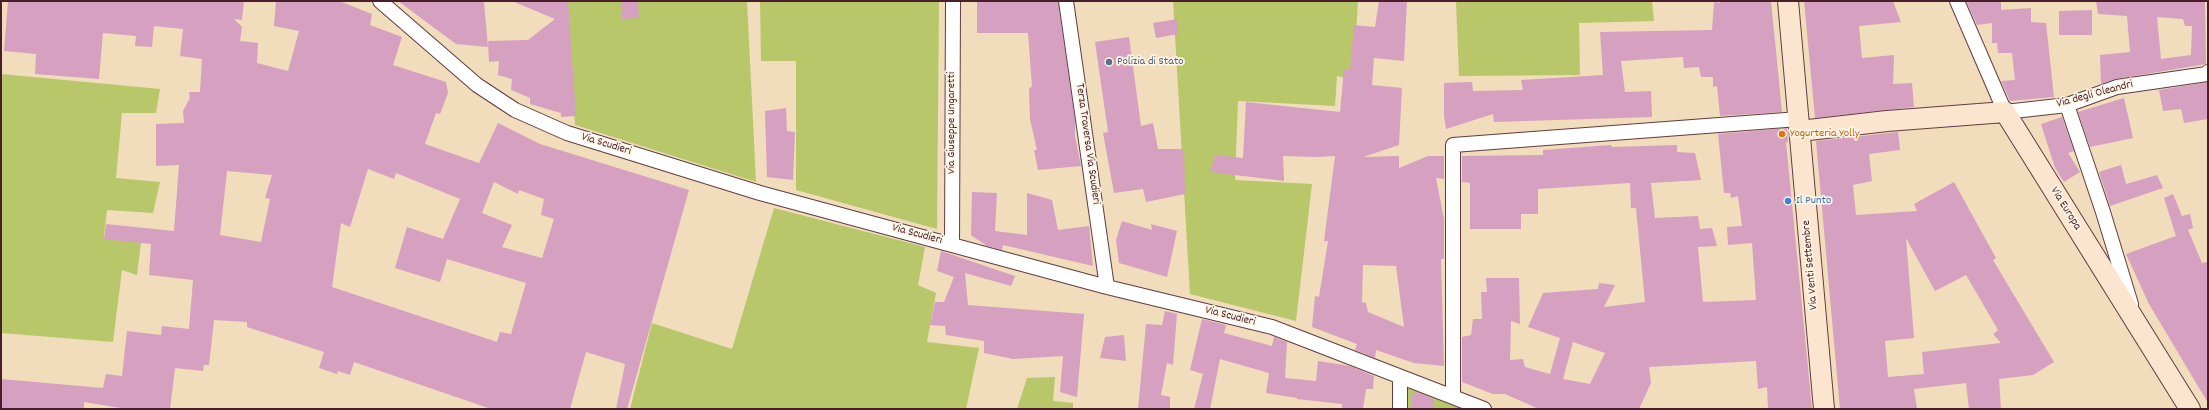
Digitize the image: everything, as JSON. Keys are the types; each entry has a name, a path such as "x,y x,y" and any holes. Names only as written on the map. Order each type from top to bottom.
{"main road":[{"name":"Via Venti Settembre","path":"1788,1 1824,409"},
{"path":"1799,125 1887,121 2005,112"},
{"name":"Via Europa","path":"2005,112 2190,409"}],"street":[{"name":"Via Scudieri","path":"380,1 477,85 515,110 568,133 760,193 1107,287 1272,327 1484,409"},
{"name":"Via Giuseppe Ungaretti","path":"952,244 953,1"},
{"name":"Terza Traversa Via Scudieri","path":"1066,1 1107,287"},
{"name":"Via Europa","path":"1957,1 2005,112"},
{"name":"Via degli Oleandri","path":"2005,112 2067,105 2117,87 2207,74 2208,72"},
{"path":"2067,105 2103,212 2136,324"},
{"path":"1453,397 1453,145 1799,125"},
{"path":"1400,377 1400,409"}],"green space":[{"path":"566,1 747,1 756,182 575,125"},
{"path":"760,1 939,1 937,229 796,190 796,61 761,61"},
{"path":"1173,1 1358,1 1353,80 1337,76 1335,106 1238,101 1235,180 1312,184 1296,321 1190,294"},
{"path":"1456,1 1652,1 1654,21 1579,23 1580,75 1459,76"},
{"path":"1,74 160,89 156,113 122,113 116,178 160,182 153,213 107,210 104,236 141,242 137,275 122,270 113,342 1,333"},
{"path":"774,208 925,247 918,285 936,293 927,342 979,348 966,409 630,409 652,323 732,349"},
{"path":"1055,377 1053,401 1073,403 1073,409 1017,409 1027,378"},
{"path":"1407,387 1466,409 1406,409"}],"building":[{"path":"8,1 244,1 242,20 234,19 242,27 240,41 258,43 257,63 288,71 299,31 274,26 276,1 339,1 372,14 370,25 402,37 393,65 446,82 448,93 440,114 436,113 425,144 479,163 498,123 540,144 689,190 627,409 616,409 625,364 586,352 570,409 491,409 354,362 350,375 338,371 337,374 319,368 324,352 247,327 247,322 214,320 209,365 204,365 203,371 175,368 170,409 127,409 84,402 84,409 1,409 1,379 103,388 106,374 122,376 127,331 161,335 162,326 189,329 193,280 149,275 151,244 104,239 106,224 174,231 179,165 156,166 156,124 184,123 183,111 190,98 189,92 200,92 202,59 180,56 183,29 154,26 152,47 135,46 136,36 103,33 99,79 35,74 36,54 4,51","holes":["368,169 394,179 396,173 460,199 443,239 407,227 395,268 440,282 447,259 526,283 511,334 500,332 497,342 332,287 341,223 350,227","227,171 272,175 265,198 270,199 261,242 220,235","494,182 518,194 519,190 544,199 541,215 554,219 542,258 502,247 512,225 482,213"]},
{"path":"398,1 484,2 488,47 456,44"},
{"path":"512,1 568,1 576,116 561,117 561,113 530,104 530,98 511,90 512,79 498,75 499,61 489,62 488,41 528,40 555,19"},
{"path":"638,1 639,18 622,19 621,2"},
{"path":"977,1 1058,1 1075,120 1075,136 1081,166 1038,170 1034,150 1037,150 1030,119 1029,89 1032,86 1028,33 977,33"},
{"path":"1379,1 1407,1 1404,61 1374,58 1372,85 1402,88 1399,145 1363,157 1399,156 1399,168 1428,156 1444,156 1444,179 1436,178 1444,219 1444,259 1441,259 1444,366 1414,363 1376,350 1375,358 1355,350 1357,344 1312,327 1315,296 1319,297 1328,241 1324,241 1335,156 1283,156 1284,181 1210,172 1215,155 1243,158 1246,102 1340,112 1344,69 1350,70 1354,25 1375,27","holes":["1363,265 1396,266 1404,327 1368,312 1366,303 1362,302"]},
{"path":"1720,1 1771,1 1782,112 1720,116 1717,86 1713,87 1713,77 1701,77 1699,67 1684,68 1683,57 1621,61 1625,92 1651,91 1652,117 1494,122 1493,114 1446,129 1444,115 1444,83 1472,82 1473,91 1523,90 1521,80 1603,75 1600,32 1712,30 1714,2 1720,3"},
{"path":"1804,1 1893,1 1901,22 1859,26 1862,58 1894,55 1893,84 1912,83 1914,107 1815,118"},
{"path":"1966,1 2001,1 2001,10 2031,8 2031,22 2046,23 2054,97 2010,101 2001,81 2015,80 2012,53 1998,53 1997,43 1992,43 1992,23 1977,25"},
{"path":"2096,1 2205,1 2206,64 2116,79 2101,84 2100,55 2130,52 2127,16 2098,14","holes":["2157,17 2183,19 2185,26 2192,26 2191,55 2161,59"]},
{"path":"2092,10 2092,35 2059,35 2059,11"},
{"path":"1178,19 1178,34 1156,38 1153,23"},
{"path":"1129,37 1141,126 1153,123 1158,149 1184,149 1185,194 1146,202 1143,189 1114,193 1103,133 1108,132 1095,42"},
{"path":"2208,82 2208,119 2184,123 2181,109 2163,111 2159,90"},
{"path":"2124,98 2133,138 2090,147 2078,112"},
{"path":"786,108 787,131 795,132 793,180 767,177 765,111"},
{"path":"2062,117 2074,151 2068,153 2080,172 2064,182 2055,168 2041,124"},
{"path":"1787,128 1788,142 1786,142 1812,409 1768,409 1767,387 1758,389 1756,361 1649,367 1651,383 1639,409 1539,409 1505,394 1493,394 1462,382 1462,337 1471,335 1473,319 1482,319 1481,292 1487,292 1486,278 1519,278 1520,324 1511,321 1510,360 1523,359 1525,367 1550,374 1560,338 1528,327 1543,293 1598,289 1599,283 1615,285 1604,307 1645,302 1636,208 1631,208 1630,183 1538,189 1538,214 1521,214 1521,229 1470,229 1470,183 1462,182 1462,156 1543,155 1543,150 1611,145 1612,147 1677,145 1677,152 1695,153 1701,180 1651,183 1655,218 1698,216 1700,229 1712,228 1717,246 1698,247 1703,302 1756,300 1752,243 1728,245 1727,227 1742,226 1738,196 1731,198 1730,193 1724,193 1718,134","holes":["1573,342 1605,353 1590,384 1563,379"]},
{"path":"1898,132 1900,150 1869,154 1872,181 1853,185 1856,215 1917,211 1914,204 1954,182 1996,258 1993,260 2054,362 2033,375 1999,379 2001,409 1969,409 1966,383 1914,389 1917,409 1840,409 1816,141","holes":["1906,238 1935,291 1966,275 1998,330 1993,334 2001,343 1922,352 1924,374 1888,377 1885,341 1914,338"]},
{"path":"2121,165 2126,184 2157,175 2163,188 2110,206 2099,172"},
{"path":"972,192 997,193 995,231 1027,235 1027,193 1052,200 1058,230 1089,226 1093,266 1003,245 1002,250 987,246 971,235"},
{"path":"2173,194 2182,216 2190,214 2193,228 2188,230 2202,263 2208,262 2208,403 2149,304 2126,254 2176,236 2164,198"},
{"path":"1122,221 1152,230 1151,224 1177,231 1167,277 1119,263 1116,240"},
{"path":"941,251 1015,276 1011,286 965,273 968,305 1084,314 1077,397 1060,392 1063,356 1013,359 984,353 984,341 946,335 945,326 930,325 935,302 944,302 954,277 937,271"},
{"path":"1165,311 1177,314 1173,365 1167,363 1161,395 1170,397 1170,409 1138,409 1146,324 1162,325"},
{"path":"1202,319 1226,325 1224,333 1272,346 1274,337 1287,342 1285,378 1316,381 1318,361 1350,366 1374,376 1373,389 1366,389 1363,409 1342,409 1342,404 1297,399 1266,393 1269,373 1220,359 1210,409 1194,409 1203,374 1190,370"},
{"path":"1124,335 1126,361 1100,358 1105,337"},
{"path":"1417,392 1434,399 1434,409 1412,409 1412,395"}],"place":[{"name":"Polizia di Stato","path":"1109,62"},
{"name":"Yogurteria Yolly","path":"1782,134"},
{"name":"Il Punto","path":"1788,201"}]}
